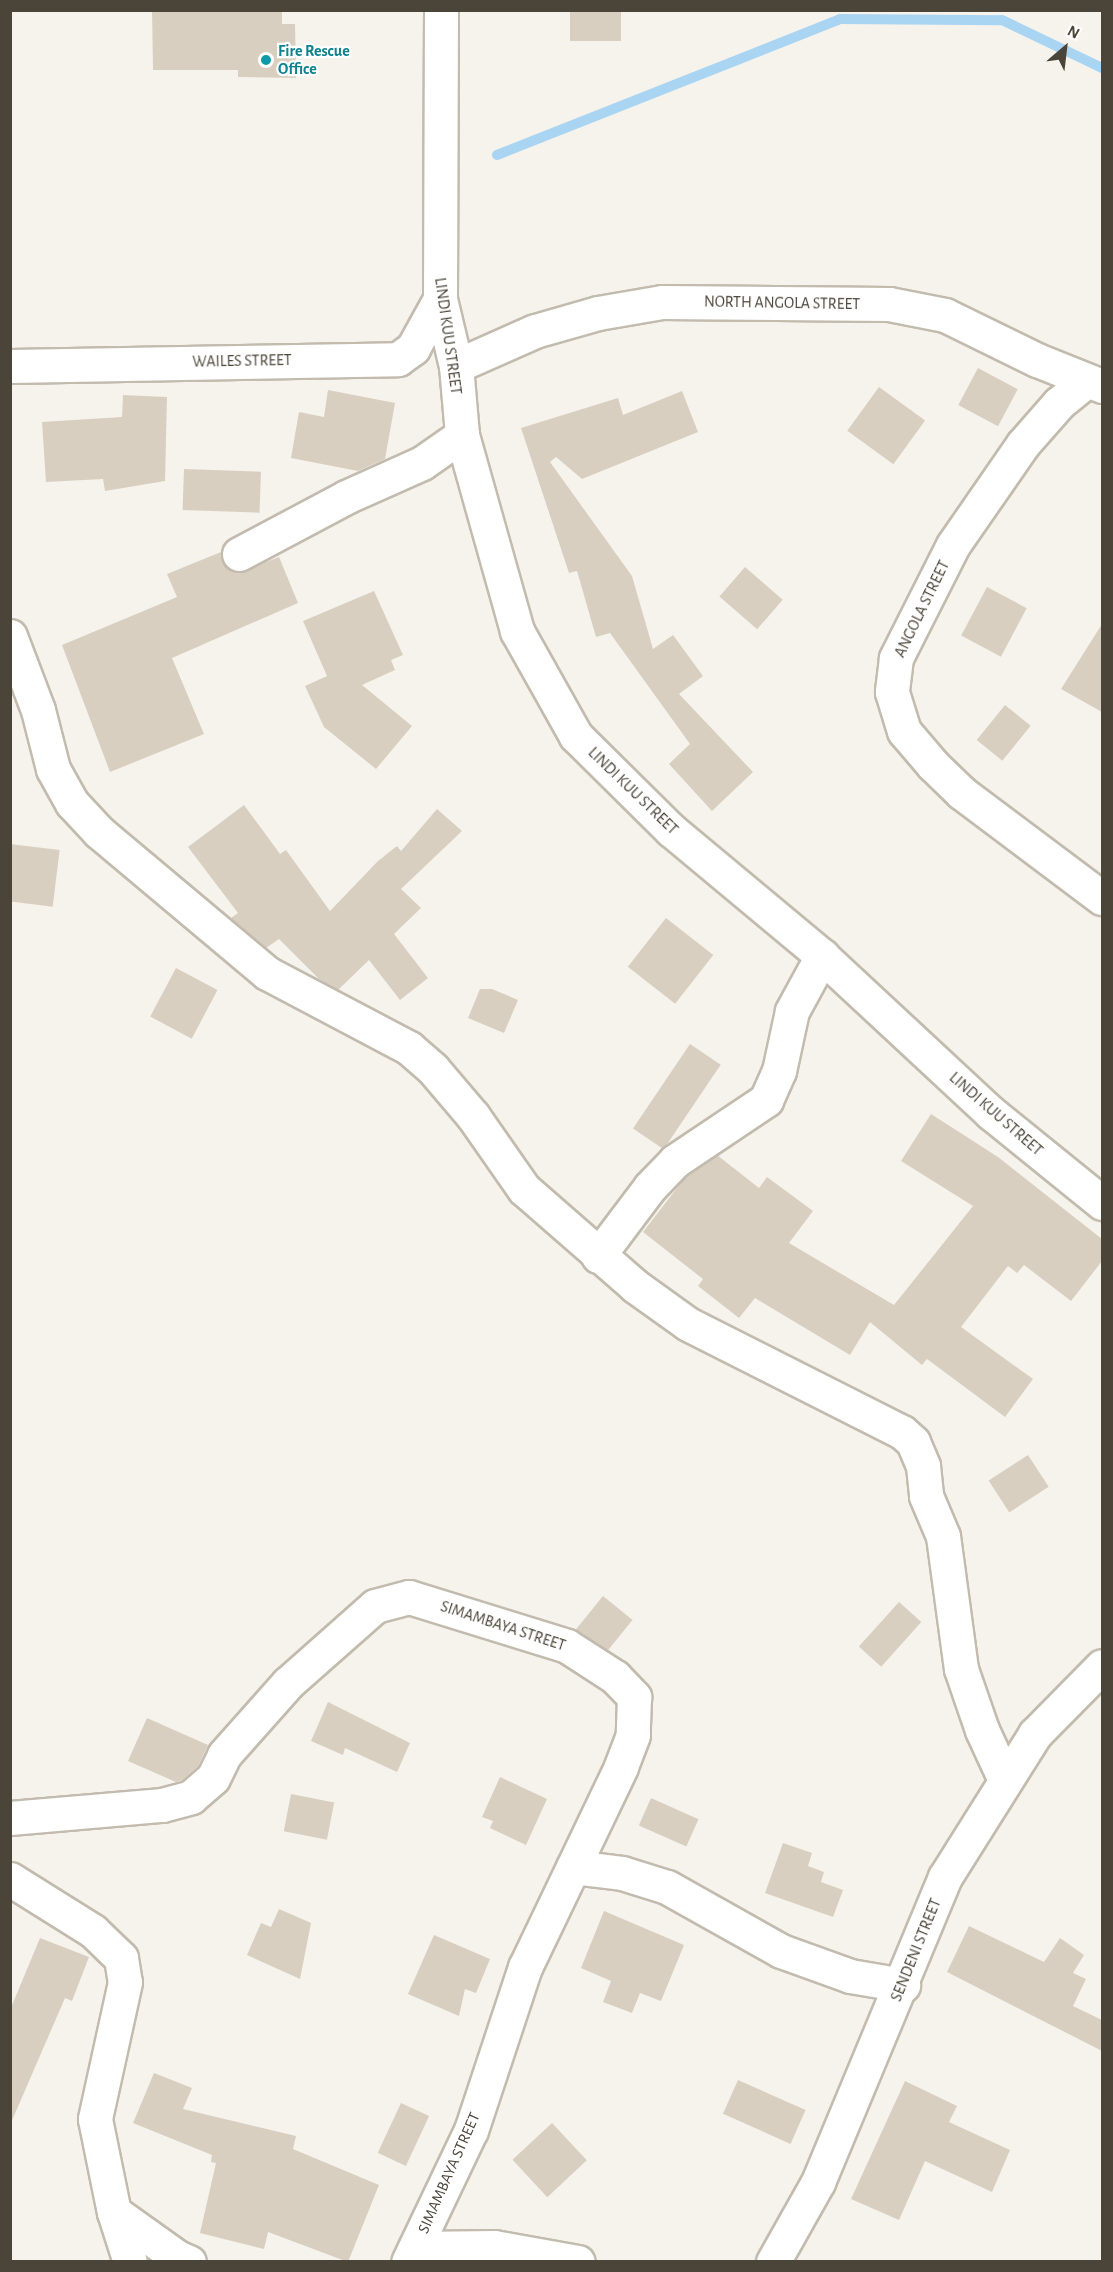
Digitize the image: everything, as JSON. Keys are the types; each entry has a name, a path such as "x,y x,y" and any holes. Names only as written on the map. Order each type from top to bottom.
{"street":[{"name":"LINDI KUU STREET","path":"441,10 443,216 440,299 456,366 462,435 517,631 576,736 671,830 822,956 992,1113 1102,1203"},
{"name":"WAILES STREET","path":"10,366 398,359 413,348 440,299"},
{"name":"NORTH ANGOLA STREET","path":"456,366 535,332 598,313 662,302 889,304 945,315 1094,384"},
{"name":"ANGOLA STREET","path":"1094,384 1059,403 1023,444 953,545 896,658 892,692 904,731 933,765 962,793 1102,898"},
{"path":"239,554 346,497 422,462 462,435"},
{"path":"10,636 38,710 53,769 72,804 99,832 267,973 409,1048 433,1069 524,1189 598,1256 688,1324 902,1432 913,1442 923,1466 926,1496 943,1536 961,1669 982,1731 1005,1780"},
{"path":"598,1256 650,1187 675,1161 766,1100 779,1071 792,1011 822,956"},
{"name":"SIMAMBAYA STREET","path":"10,1818 162,1805 191,1797 213,1778 224,1755 288,1683 375,1606 409,1597 567,1646 615,1677 634,1697 633,1734 525,1967 471,2130 412,2255"},
{"name":"SENDENI STREET","path":"773,2262 818,2182 903,1985 945,1877 1035,1734 1102,1665"},
{"path":"573,1867 622,1873 667,1887 782,1951 850,1976 903,1985"},
{"path":"10,1879 93,1930 121,1958 124,1982 95,2119 114,2212 130,2262"},
{"path":"114,2212 167,2251 189,2262"},
{"path":"412,2255 494,2247 578,2262"}],"building":[{"path":"152,10 282,10 282,24 295,24 296,78 238,77 238,70 153,70"},
{"path":"570,10 621,10 621,41 570,41"},
{"path":"978,368 1018,389 998,426 958,405"},
{"path":"879,387 925,421 893,464 847,431"},
{"path":"328,390 395,403 385,459 358,471 291,458 299,412 324,417"},
{"path":"682,391 698,432 582,479 556,457 550,462 632,576 653,649 673,635 703,676 679,694 753,772 712,811 669,764 690,744 610,633 596,637 577,571 569,573 521,428 618,398 623,415"},
{"path":"123,395 167,397 165,481 105,491 103,479 46,482 42,422 122,417"},
{"path":"184,469 261,472 260,513 183,510"},
{"path":"221,552 223,563 238,573 279,557 298,603 172,658 204,734 110,772 62,645 177,597 167,574"},
{"path":"745,567 783,600 757,629 719,596"},
{"path":"987,587 1027,608 1001,657 961,636"},
{"path":"374,591 403,655 391,660 395,670 362,685 412,726 376,769 324,727 305,686 327,676 303,621"},
{"path":"1102,624 1102,712 1061,689"},
{"path":"1005,705 1031,726 1002,761 977,740"},
{"path":"244,805 280,854 286,850 330,911 378,861 397,846 401,851 437,809 462,831 401,889 421,908 394,934 428,978 400,1000 369,960 338,990 319,979 279,939 266,948 231,918 238,913 188,847"},
{"path":"10,844 60,850 53,907 10,901"},
{"path":"666,918 713,955 675,1004 628,967"},
{"path":"176,968 217,990 192,1039 150,1017"},
{"path":"480,989 492,989 518,1000 504,1033 468,1018"},
{"path":"690,1044 721,1065 664,1149 633,1129"},
{"path":"931,1114 998,1157 1102,1239 1102,1261 1071,1301 1024,1265 1017,1273 1008,1266 961,1327 1033,1379 1005,1417 927,1359 922,1365 870,1322 850,1355 755,1298 739,1318 698,1286 703,1279 643,1232 687,1175 717,1155 759,1188 767,1177 813,1211 789,1243 894,1305 973,1206 901,1161"},
{"path":"1028,1455 1049,1487 1009,1512 989,1481"},
{"path":"603,1596 633,1620 605,1653 576,1629"},
{"path":"899,1602 921,1622 881,1667 859,1647"},
{"path":"328,1702 410,1743 397,1772 345,1748 343,1755 311,1741"},
{"path":"147,1718 208,1745 198,1766 182,1780 176,1782 128,1761"},
{"path":"500,1777 547,1799 526,1845 490,1828 493,1821 482,1817"},
{"path":"291,1794 334,1802 327,1840 284,1831"},
{"path":"651,1798 699,1819 686,1847 639,1825"},
{"path":"783,1843 812,1853 808,1866 824,1872 821,1882 843,1890 833,1917 765,1893"},
{"path":"279,1909 311,1923 300,1979 247,1955 261,1923 271,1927"},
{"path":"604,1911 684,1945 661,2001 640,1993 632,2013 603,2002 611,1981 581,1968"},
{"path":"969,1926 1044,1962 1060,1938 1084,1955 1073,1973 1086,1979 1073,2006 1102,2020 1102,2051 947,1972"},
{"path":"434,1935 490,1959 476,1993 465,1989 459,2016 408,1994"},
{"path":"40,1938 89,1957 72,2001 65,1998 10,2125 10,2010"},
{"path":"154,2073 192,2088 183,2109 296,2136 293,2149 379,2185 348,2262 268,2232 264,2249 200,2233 216,2163 211,2162 212,2155 133,2123"},
{"path":"738,2080 806,2110 791,2144 723,2114"},
{"path":"905,2081 957,2106 949,2122 1010,2150 992,2192 925,2161 899,2220 851,2199"},
{"path":"401,2103 429,2116 406,2166 378,2153"},
{"path":"552,2123 587,2160 547,2197 513,2160"}],"waterway":[{"path":"497,155 840,19 1002,20 1102,68"}],"place":[{"name":"Fire Rescue Office","path":"266,60"}]}
